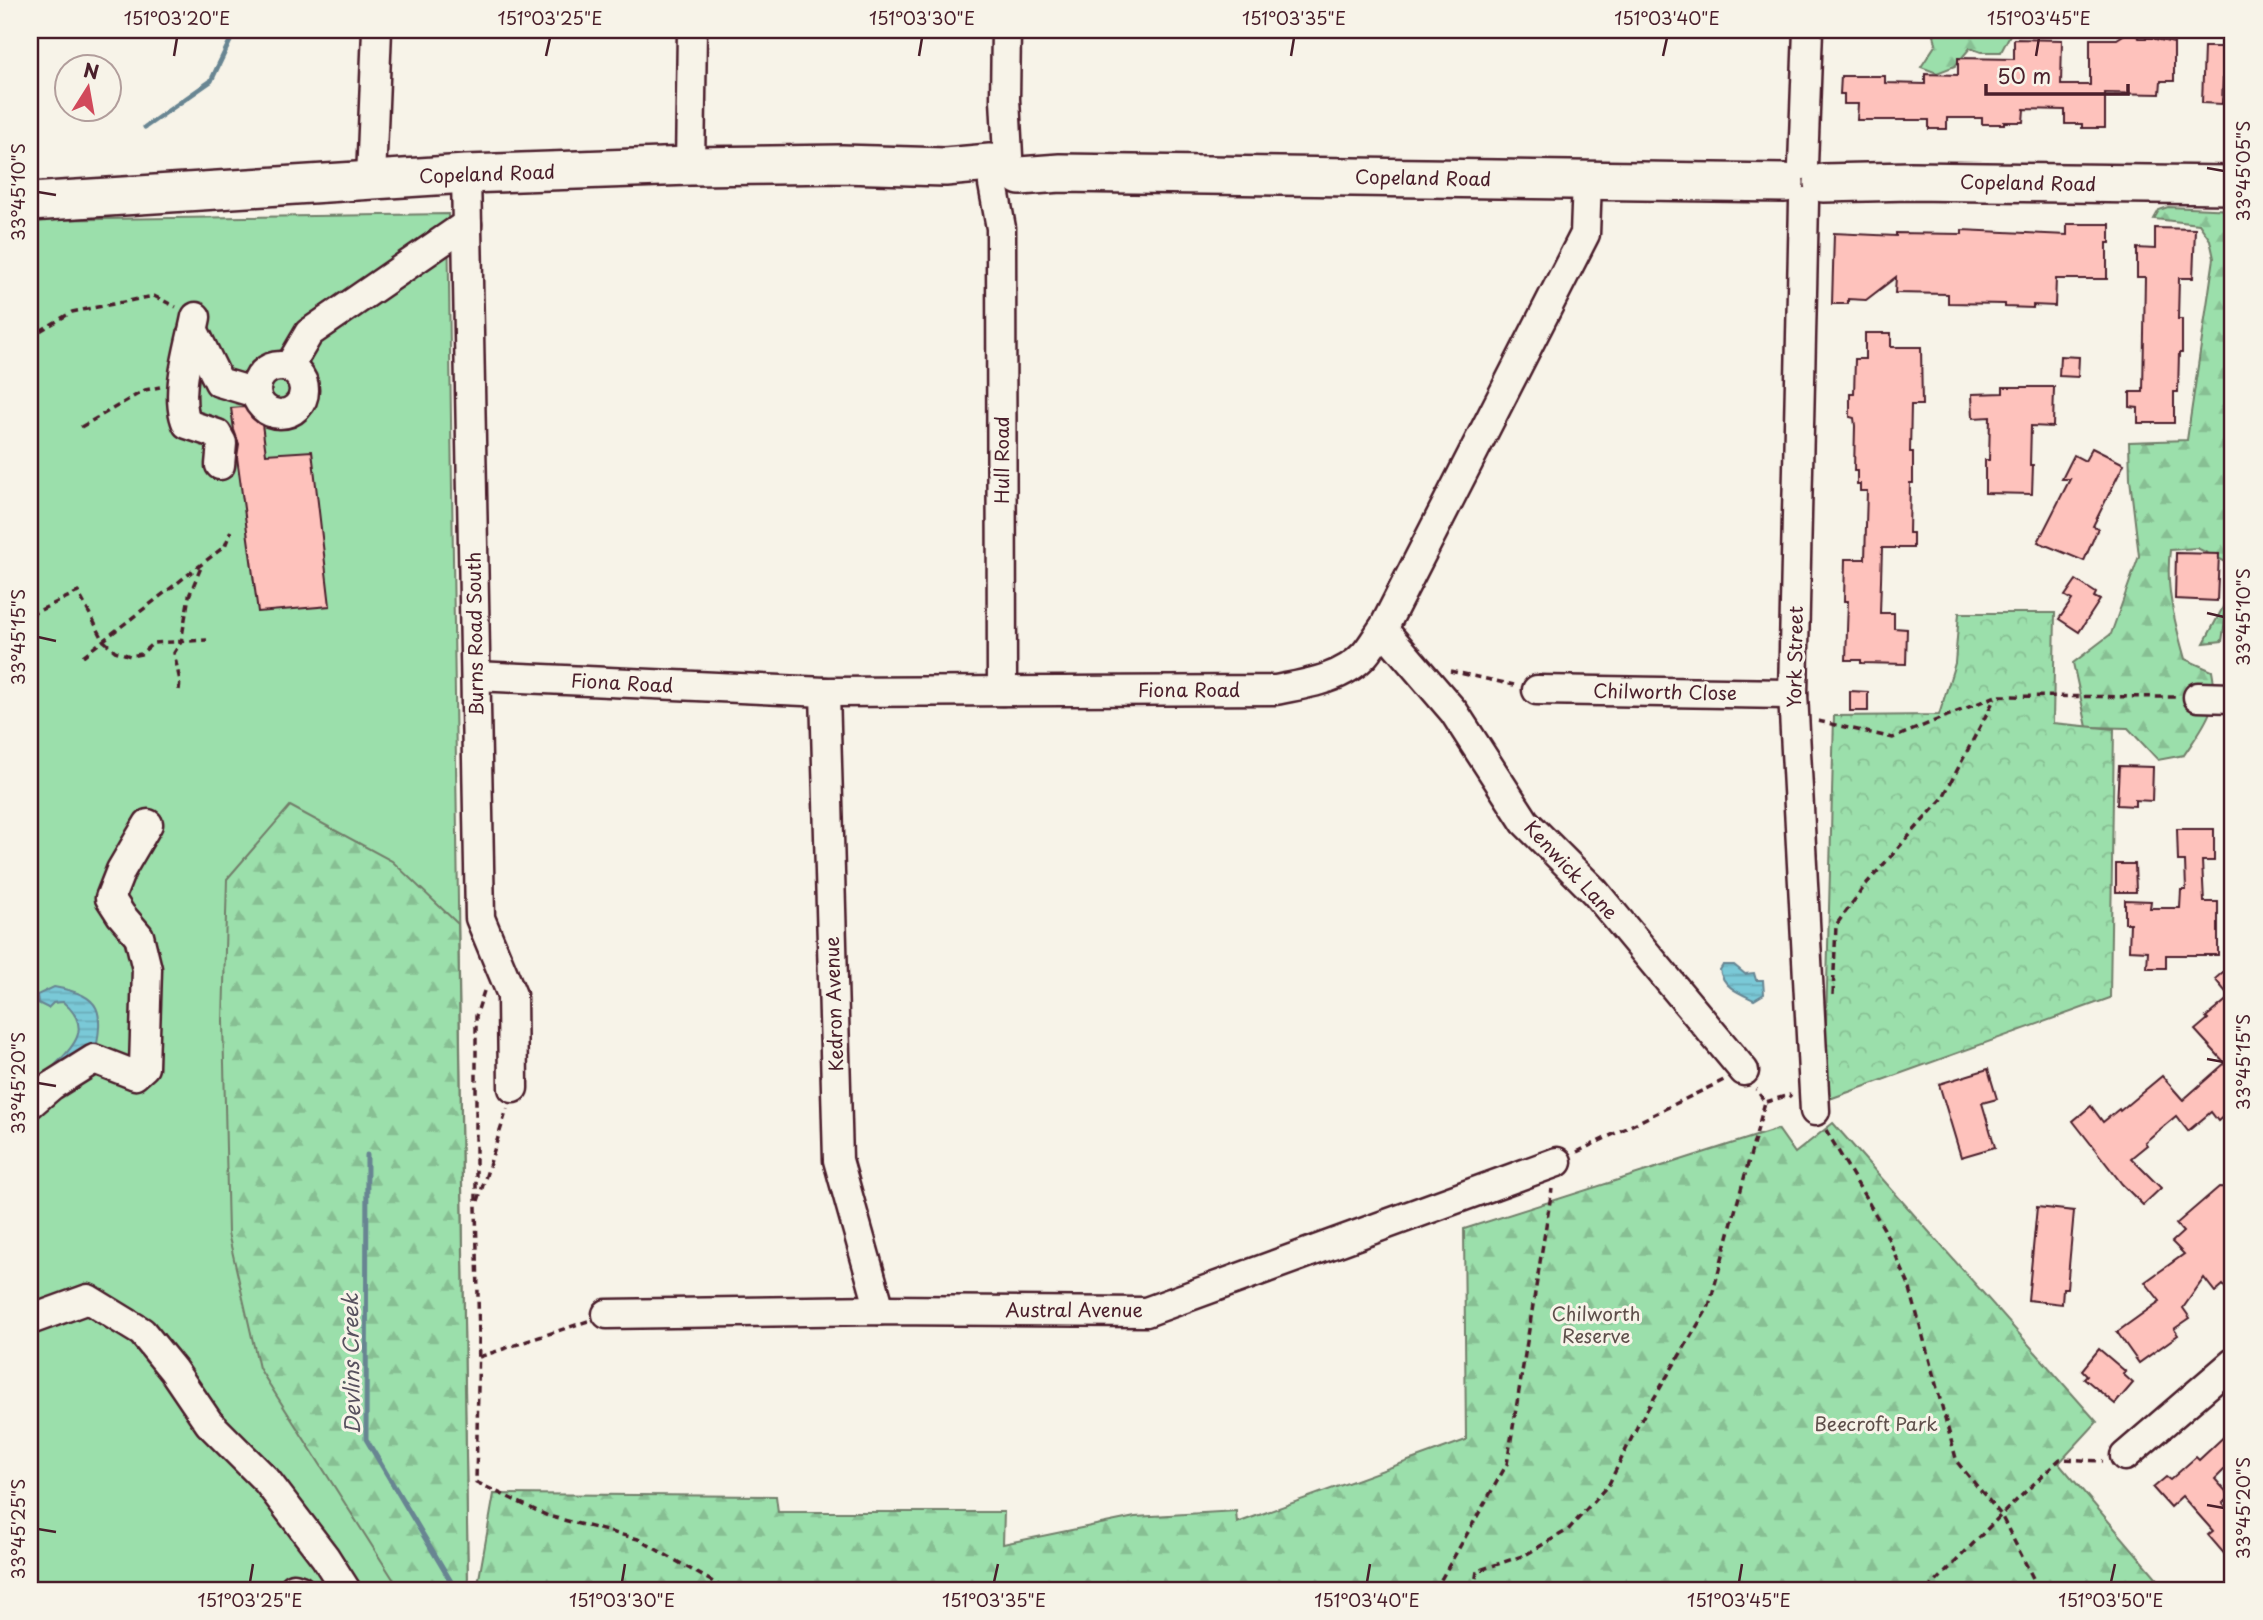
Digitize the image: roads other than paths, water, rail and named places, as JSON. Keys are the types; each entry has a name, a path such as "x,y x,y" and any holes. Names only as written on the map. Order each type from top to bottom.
{"main road":[{"name":"Copeland Road","path":"30,202 466,174 842,164 1060,173 1804,183 1911,181 2233,185"}],"street":[{"path":"371,179 377,30"},
{"path":"690,166 692,30"},
{"name":"Hull Road","path":"1002,691 1001,229 1006,30"},
{"name":"York Street","path":"1808,30 1793,705 1815,1111"},
{"name":"Burns Road South","path":"466,174 480,918 512,995 513,1088"},
{"name":"Fiona Road","path":"476,676 825,692 1275,690 1308,684 1338,674 1365,655 1384,626 1585,234 1587,180"},
{"path":"289,367 309,333 467,224"},
{"path":"219,382 195,324 182,400 187,424 217,435 222,443 220,465"},
{"path":"281,366 296,371 304,384 303,400 299,406 285,414 270,412 263,407 256,393 260,377 265,371 281,366"},
{"path":"182,400 219,382 256,393"},
{"name":"Kenwick Lane","path":"1384,626 1454,712 1525,822 1595,892 1744,1071"},
{"name":"Chilworth Close","path":"1537,690 1793,705"},
{"name":"Kedron Avenue","path":"825,692 838,1160 880,1310"},
{"path":"2198,697 2233,698"},
{"path":"30,1104 51,1086 94,1059 135,1075 144,1068 147,969 139,936 110,898 121,870 148,824"},
{"name":"Austral Avenue","path":"607,1314 880,1310 1146,1312 1557,1162"},
{"path":"30,1320 88,1299 142,1332 173,1370 209,1423 267,1481 325,1557 346,1590"},
{"path":"2117,1458 2233,1363"}],"water":[{"path":"1723,965 1734,965 1745,974 1754,973 1756,980 1763,980 1764,994 1754,1000 1732,989 1722,976 1720,970"},
{"path":"54,987 83,995 91,1001 99,1017 95,1056 60,1077 54,1066 69,1051 78,1035 79,1027 72,1011 63,1002 53,1003 48,1008 38,1003 37,995"}],"waterway":[{"name":"Devlins Creek","path":"145,127 211,81 230,41 231,30"},
{"name":"Devlins Creek","path":"367,1155 366,1439 456,1590"}],"park label":[{"name":"Chilworth Reserve","path":"1596,1325"},
{"name":"Beecroft Park","path":"1876,1424"}]}
